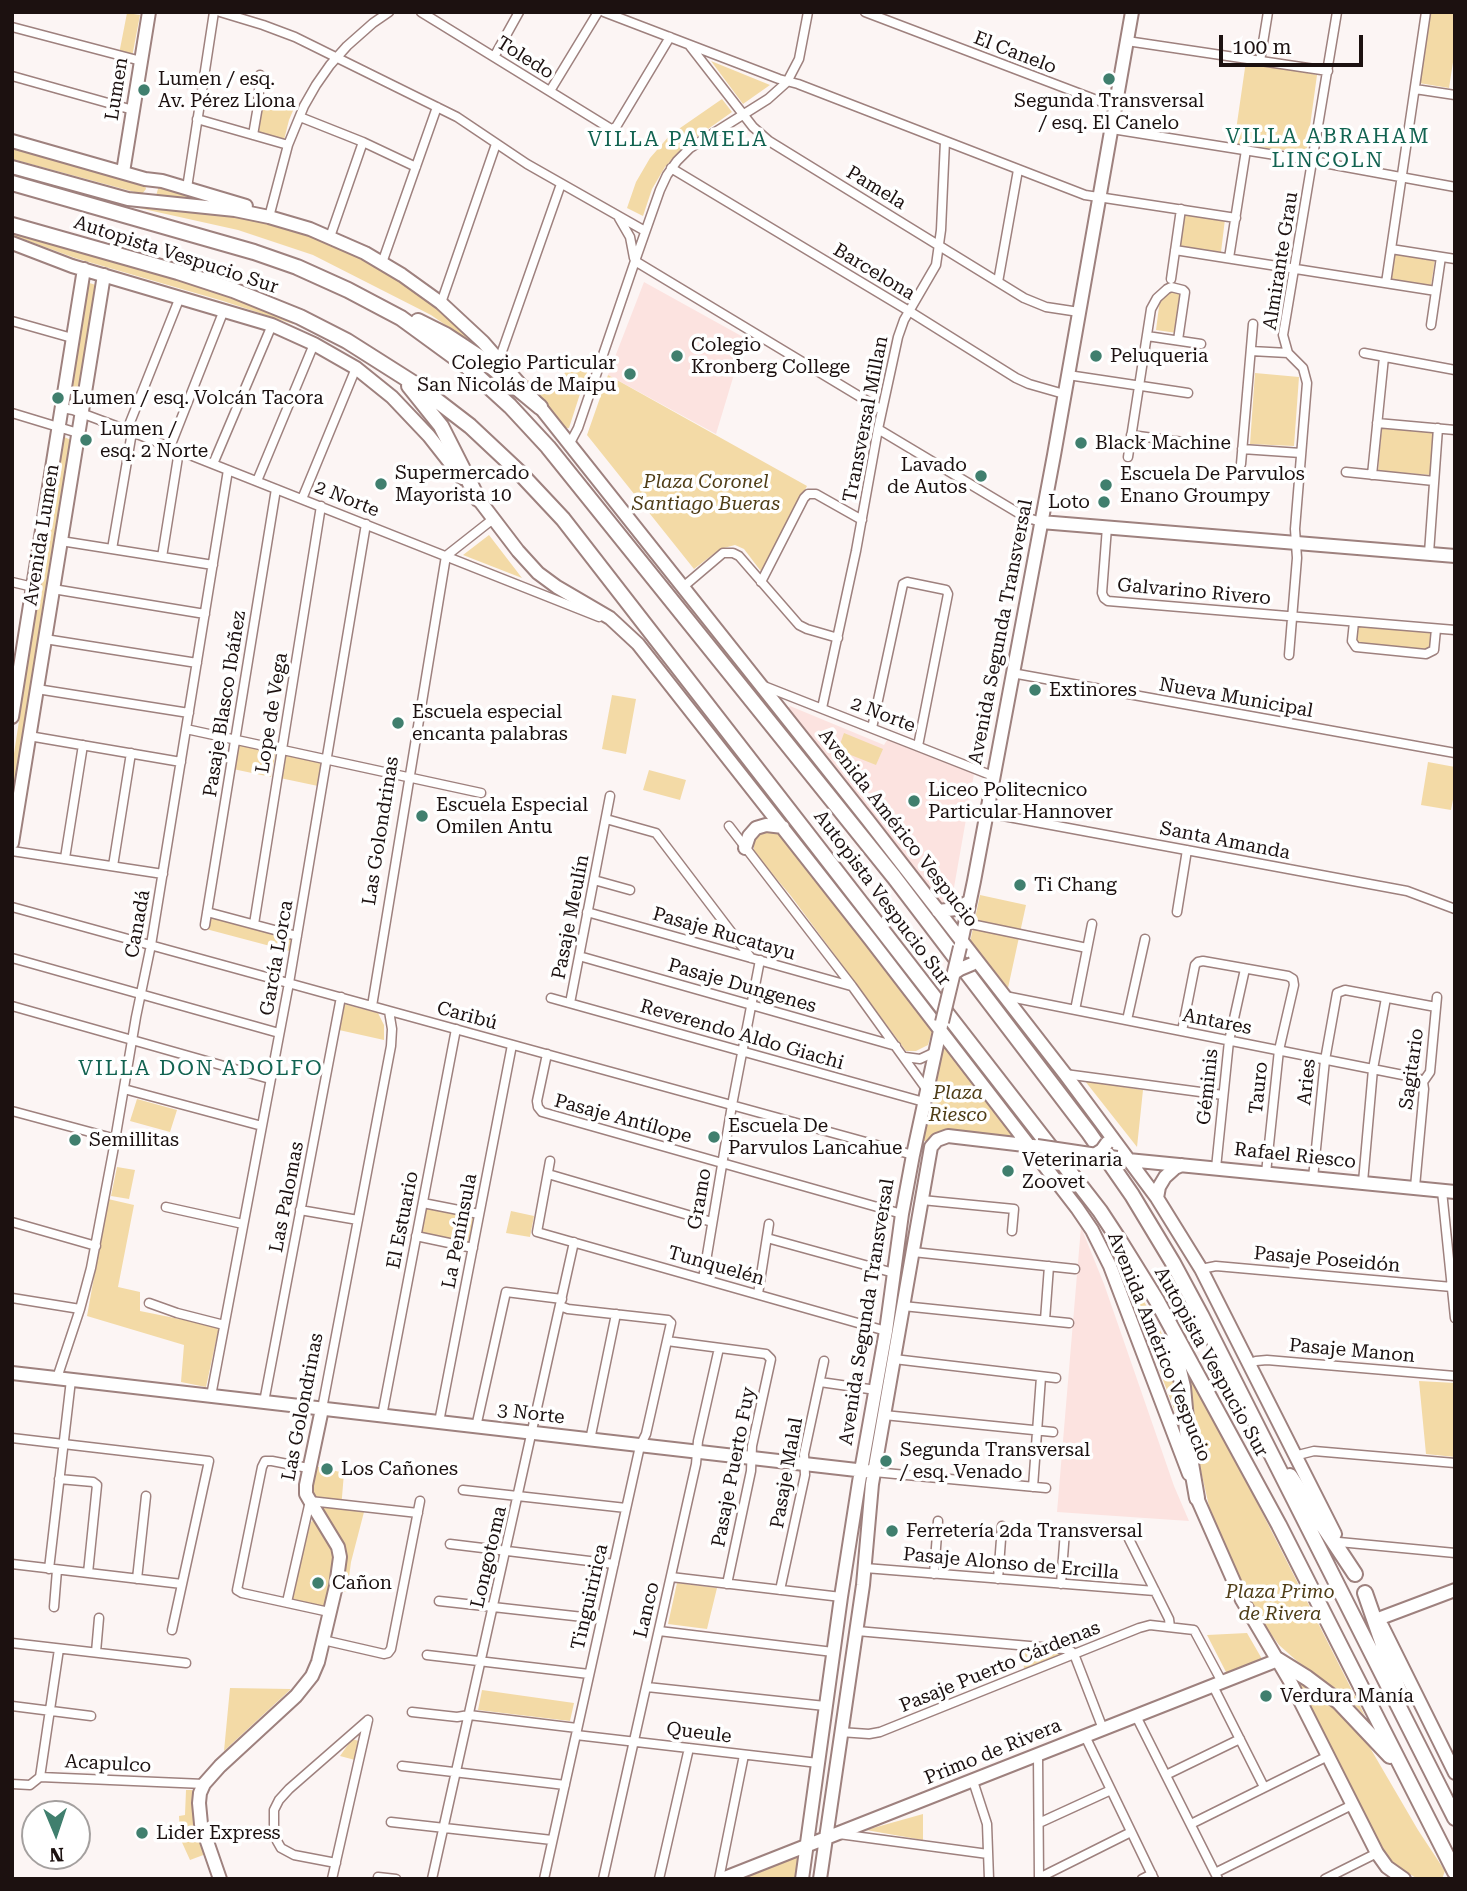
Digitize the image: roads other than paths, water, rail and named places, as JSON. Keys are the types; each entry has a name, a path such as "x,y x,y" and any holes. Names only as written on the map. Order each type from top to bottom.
{"highway":[{"name":"Autopista Vespucio Sur","path":"12,183 214,239 318,276 377,305 423,333 464,364 529,426 894,877 1075,1115 1132,1195 1192,1298 1455,1818"},
{"name":"Autopista Vespucio Sur","path":"12,225 233,290 324,328 436,399 478,433 563,519 1100,1210 1157,1301 1279,1525 1455,1872"},
{"path":"377,305 429,326 463,346 541,407"},
{"path":"391,368 441,426 478,499"},
{"path":"1157,1301 1181,1376 1190,1461 1197,1498"},
{"path":"1254,1422 1356,1574"},
{"path":"1365,1593 1420,1749"},
{"path":"1278,1660 1349,1710 1407,1779"}],"main road":[{"name":"Avenida Segunda Transversal","path":"820,1879 831,1837 841,1732 865,1568 868,1472 876,1390 902,1214 912,1155 966,923 1065,394 1132,12"},
{"name":"Lumen","path":"122,172 141,61 146,13"},
{"name":"Avenida Américo Vespucio","path":"12,141 234,201 269,217 330,237 382,262 441,303 466,325 541,407 1065,1074 1124,1160 1157,1198 1201,1269 1455,1773"},
{"name":"Avenida Américo Vespucio","path":"12,167 141,201 223,209 269,217"},
{"path":"141,201 150,191 145,179"},
{"name":"Avenida Américo Vespucio","path":"12,243 84,269 272,325 314,344 356,368 392,397 420,425 538,573 601,612 618,625 647,655 941,1026 1082,1214 1107,1259 1197,1498 1238,1591 1278,1660 1379,1856 1404,1879"},
{"name":"Avenida Lumen","path":"12,717 84,269"},
{"name":"Avenida Lumen","path":"12,843 104,275"},
{"path":"1041,522 1455,556"},
{"path":"745,848 749,836 756,828 766,825 783,827"},
{"path":"938,911 956,909 970,901"},
{"path":"954,973 976,964"},
{"name":"Avenida Segunda Transversal","path":"802,1879 841,1597 868,1472 884,1415 931,1147 940,1138 948,1136 1032,1145 1124,1160"},
{"path":"1094,1155 1102,1150 1108,1138"},
{"name":"Rafael Riesco","path":"1124,1160 1448,1191"},
{"path":"1157,1198 1165,1177 1182,1165"},
{"name":"3 Norte","path":"12,1373 868,1472"},
{"name":"Las Golondrinas","path":"204,1784 296,1696 318,1662 340,1557 338,1546 306,1494 308,1468 322,1409"},
{"path":"1378,1619 1454,1591"},
{"name":"Primo de Rivera","path":"720,1879 1278,1660"},
{"path":"204,1784 200,1793 199,1813 220,1879"}],"street":[{"path":"187,188 214,12"},
{"path":"220,12 275,29 466,121 496,144 561,184 645,231"},
{"path":"269,217 288,145 316,85 337,57 389,12"},
{"name":"Toledo","path":"421,12 613,129 670,37"},
{"path":"494,57 520,12"},
{"path":"550,91 598,12"},
{"name":"Pamela","path":"604,12 1085,195 1236,218"},
{"path":"569,445 578,428 660,190 671,168 690,148 775,94 787,82 799,59 808,12"},
{"name":"El Canelo","path":"865,12 1115,107"},
{"path":"1261,61 1268,12"},
{"name":"Almirante Grau","path":"1251,351 1288,353 1283,335 1337,12"},
{"path":"1386,283 1426,12"},
{"path":"12,27 141,61"},
{"path":"1127,41 1328,71"},
{"name":"Pamela","path":"690,46 743,115 769,142 1035,303 1079,312"},
{"path":"253,135 260,75"},
{"path":"12,76 133,110"},
{"path":"1415,89 1455,95"},
{"path":"382,262 437,107"},
{"path":"300,117 416,167"},
{"path":"197,119 288,145"},
{"path":"1111,129 1455,187"},
{"name":"Transversal Millan","path":"822,708 898,337 909,311 934,271 939,245 945,141"},
{"path":"330,237 363,142"},
{"path":"441,303 496,144"},
{"path":"1229,258 1246,150"},
{"name":"Barcelona","path":"671,168 1016,378 1065,394"},
{"path":"998,282 1018,170"},
{"path":"499,360 561,184"},
{"path":"1171,279 1181,209"},
{"path":"617,216 629,237 635,261 882,410"},
{"path":"1391,249 1455,259"},
{"path":"1175,250 1436,291"},
{"path":"1431,325 1441,257"},
{"path":"1128,457 1153,303 1171,287 1185,292 1178,340"},
{"path":"112,549 130,431 180,297"},
{"path":"170,447 224,310"},
{"path":"12,321 72,338"},
{"name":"Almirante Grau","path":"1241,464 1253,324"},
{"path":"213,464 272,325"},
{"path":"1147,336 1200,344"},
{"path":"257,481 314,344"},
{"path":"1288,353 1300,364 1306,378 1294,529 1297,558 1289,654"},
{"path":"1364,354 1455,370"},
{"path":"1372,475 1384,357"},
{"path":"302,499 356,368"},
{"path":"1068,375 1188,393"},
{"name":"2 Norte","path":"62,408 130,431 618,625"},
{"path":"12,414 78,433"},
{"path":"1377,423 1455,430"},
{"path":"1429,553 1438,428"},
{"path":"878,429 1025,517 1041,522"},
{"path":"1131,435 1183,442"},
{"path":"1242,449 1301,453"},
{"path":"162,557 179,451"},
{"name":"Canadá","path":"57,1378 80,1309 96,1246 140,994 151,946 228,470"},
{"path":"1346,472 1434,481"},
{"name":"Pasaje Blasco Ibáñez","path":"205,925 276,489"},
{"path":"761,582 808,494 816,494 862,520"},
{"name":"Lope de Vega","path":"254,925 321,506"},
{"path":"446,556 494,519"},
{"name":"García Lorca","path":"211,1396 289,983 366,524"},
{"name":"Galvarino Rivero","path":"1107,527 1102,593 1106,600 1455,630"},
{"path":"61,541 213,565"},
{"path":"683,587 726,552 737,554 799,625 838,638"},
{"name":"Las Golondrinas","path":"372,1006 446,556"},
{"path":"12,582 33,587"},
{"path":"872,728 902,584 907,582 946,590 948,594 919,746"},
{"path":"53,589 205,614"},
{"path":"1354,622 1352,641 1356,647 1426,654 1434,650 1436,629"},
{"path":"45,639 197,663"},
{"name":"Nueva Municipal","path":"1012,673 1455,753"},
{"name":"2 Norte","path":"760,685 993,776"},
{"path":"37,689 189,713"},
{"path":"186,729 481,793"},
{"path":"29,737 181,762"},
{"path":"65,858 83,745"},
{"path":"113,866 131,753"},
{"name":"Pasaje Meulín","path":"570,1003 610,796"},
{"name":"Santa Amanda","path":"987,813 1407,891 1455,909"},
{"path":"606,819 656,833 755,959"},
{"path":"729,826 905,1057 925,1096"},
{"path":"12,850 163,874"},
{"path":"1177,912 1187,850"},
{"path":"594,880 630,890"},
{"name":"Caribú","path":"12,907 912,1155"},
{"path":"207,912 297,936"},
{"name":"Pasaje Rucatayu","path":"587,912 852,986"},
{"path":"966,923 1087,948"},
{"path":"1075,1010 1092,924"},
{"path":"1127,1020 1145,939"},
{"name":"Pasaje Dungenes","path":"579,956 896,1046"},
{"path":"12,958 279,1033"},
{"name":"Gramo","path":"703,1279 751,1005 755,959"},
{"name":"Tauro","path":"1182,1031 1195,965 1198,962 1293,979 1294,985 1279,1050 1266,1173"},
{"name":"Géminis","path":"1216,1168 1229,1041 1245,969"},
{"name":"Aries","path":"1313,1178 1325,1060 1336,995 1345,990 1387,998"},
{"name":"Antares","path":"1003,996 1418,1078 1423,1082"},
{"name":"Sagitario","path":"1415,1187 1423,1082 1430,1072 1437,997"},
{"name":"Las Palomas","path":"264,1402 341,998"},
{"name":"Reverendo Aldo Giachi","path":"551,998 743,1051 925,1096"},
{"path":"1363,1182 1373,1069 1387,998 1436,1007"},
{"path":"12,1006 270,1079"},
{"name":"Las Golondrinas","path":"322,1409 391,1046 389,1011"},
{"name":"El Estuario","path":"382,1416 456,1029"},
{"name":"La Península","path":"439,1422 512,1045"},
{"path":"905,1057 920,1059 935,1052"},
{"name":"Pasaje Antílope","path":"547,1054 537,1101 539,1110 545,1114 902,1214"},
{"path":"1065,1074 1223,1095"},
{"path":"124,1089 262,1126"},
{"path":"12,1111 116,1139"},
{"path":"550,1161 548,1174 712,1222"},
{"name":"Tunquelén","path":"548,1174 537,1232 886,1331"},
{"path":"1448,1191 1455,1318"},
{"path":"922,1200 1014,1209 1012,1231"},
{"path":"423,1203 480,1214"},
{"path":"166,1206 243,1224"},
{"path":"300,1210 358,1220"},
{"path":"12,1222 96,1246"},
{"path":"758,1294 769,1224"},
{"path":"416,1236 473,1248"},
{"path":"767,1238 894,1273"},
{"name":"Longotoma","path":"432,1879 574,1242"},
{"path":"913,1252 1074,1269"},
{"name":"Pasaje Poseidón","path":"1201,1269 1216,1265 1452,1287"},
{"path":"1045,1320 1049,1266"},
{"path":"476,1427 506,1292 561,1303 568,1309 668,1321 679,1343"},
{"path":"12,1297 80,1309"},
{"path":"149,1303 224,1325"},
{"path":"904,1306 1069,1323"},
{"path":"590,1440 616,1314"},
{"name":"Tinguiririca","path":"544,1879 640,1446 646,1434 671,1323"},
{"path":"667,1341 719,1348"},
{"name":"Pasaje Puerto Fuy","path":"719,1348 766,1354 771,1361 752,1446 751,1471 727,1584"},
{"name":"Lanco","path":"603,1879 696,1464 698,1441 719,1348"},
{"path":"894,1359 1056,1378"},
{"name":"Pasaje Manon","path":"1248,1364 1268,1360 1455,1376"},
{"name":"Pasaje Malal","path":"780,1590 805,1475 804,1454 824,1361"},
{"path":"1033,1487 1041,1377"},
{"path":"54,1607 53,1569 59,1479 71,1380"},
{"path":"820,1382 876,1390"},
{"path":"884,1415 1053,1432"},
{"path":"12,1438 209,1461 172,1630"},
{"path":"1294,1455 1314,1451 1455,1463"},
{"path":"308,1468 265,1461 237,1590 329,1612"},
{"name":"3 Norte","path":"868,1472 1046,1488"},
{"path":"59,1479 93,1482 97,1485 88,1573"},
{"path":"463,1490 626,1508"},
{"path":"137,1579 146,1496"},
{"path":"287,1602 310,1501 418,1513"},
{"path":"323,1640 384,1654 391,1649 420,1502"},
{"path":"934,1574 938,1521"},
{"path":"998,1579 1002,1526"},
{"path":"1061,1584 1065,1531"},
{"path":"1126,1533 1169,1619 1170,1627 1194,1630 1240,1739 1264,1787"},
{"path":"1339,1542 1455,1553"},
{"path":"450,1544 614,1564"},
{"path":"12,1564 182,1584"},
{"name":"Pasaje Alonso de Ercilla","path":"865,1568 1154,1591"},
{"path":"671,1577 841,1597"},
{"path":"439,1601 601,1619"},
{"path":"96,1652 99,1618"},
{"name":"Pasaje Puerto Cárdenas","path":"841,1732 876,1733 1146,1626 1170,1627"},
{"path":"659,1631 833,1652"},
{"path":"857,1631 1071,1651 1103,1729"},
{"path":"12,1643 186,1663"},
{"path":"40,1777 59,1649"},
{"path":"427,1655 589,1674"},
{"path":"647,1687 825,1706"},
{"path":"12,1706 91,1716"},
{"name":"Queule","path":"412,1712 457,1717 469,1715 634,1742 818,1763"},
{"path":"1136,1716 1217,1876 1352,1805"},
{"path":"332,1879 336,1863 368,1720 289,1789 274,1810 274,1829 281,1848 294,1855 336,1863"},
{"path":"1085,1736 1153,1876 1142,1879"},
{"path":"1166,1775 1240,1739"},
{"path":"659,1879 689,1748"},
{"path":"720,1879 744,1755"},
{"path":"1038,1755 1039,1878 1131,1832"},
{"path":"1191,1824 1328,1756"},
{"path":"402,1766 565,1785"},
{"name":"Acapulco","path":"12,1784 30,1785 40,1777 204,1784"},
{"path":"973,1781 986,1818 989,1879"},
{"path":"1039,1823 1111,1790"},
{"path":"391,1822 552,1840"},
{"path":"831,1837 988,1854"},
{"path":"1325,1879 1379,1856 1391,1879"},
{"path":"378,1877 396,1879"}],"place":[{"name":"Segunda Transversal / esq. El Canelo","path":"1109,79"},
{"name":"Lumen / esq. Av. Pérez Llona","path":"144,90"},
{"name":"Colegio Kronberg College","path":"677,356"},
{"name":"Peluqueria","path":"1096,356"},
{"name":"Colegio Particular San Nicolás de Maipu","path":"630,374"},
{"name":"Lumen / esq. Volcán Tacora","path":"58,398"},
{"name":"Lumen / esq. 2 Norte","path":"86,440"},
{"name":"Black Machine","path":"1081,443"},
{"name":"Lavado de Autos","path":"981,476"},
{"name":"Supermercado Mayorista 10","path":"381,484"},
{"name":"Escuela De Parvulos Enano Groumpy","path":"1106,485"},
{"name":"Loto","path":"1104,502"},
{"name":"Extinores","path":"1035,690"},
{"name":"Escuela especial encanta palabras","path":"398,723"},
{"name":"Liceo Politecnico Particular Hannover","path":"914,801"},
{"name":"Escuela Especial Omilen Antu","path":"422,816"},
{"name":"Ti Chang","path":"1020,885"},
{"name":"Escuela De Parvulos Lancahue","path":"714,1137"},
{"name":"Semillitas","path":"75,1140"},
{"name":"Veterinaria Zoovet","path":"1008,1171"},
{"name":"Segunda Transversal / esq. Venado","path":"886,1461"},
{"name":"Los Cañones","path":"327,1469"},
{"name":"Ferretería 2da Transversal","path":"892,1531"},
{"name":"Cañon","path":"318,1583"},
{"name":"Verdura Manía","path":"1266,1696"},
{"name":"Lider Express","path":"142,1833"}],"district":[{"name":"VILLA PAMELA","path":"678,140"},
{"name":"VILLA ABRAHAM LINCOLN","path":"1328,149"},
{"name":"VILLA DON ADOLFO","path":"201,1069"}],"park label":[{"name":"Plaza Coronel Santiago Bueras","path":"706,493"},
{"name":"Plaza Riesco","path":"958,1104"},
{"name":"Plaza Primo de Rivera","path":"1280,1603"}]}
